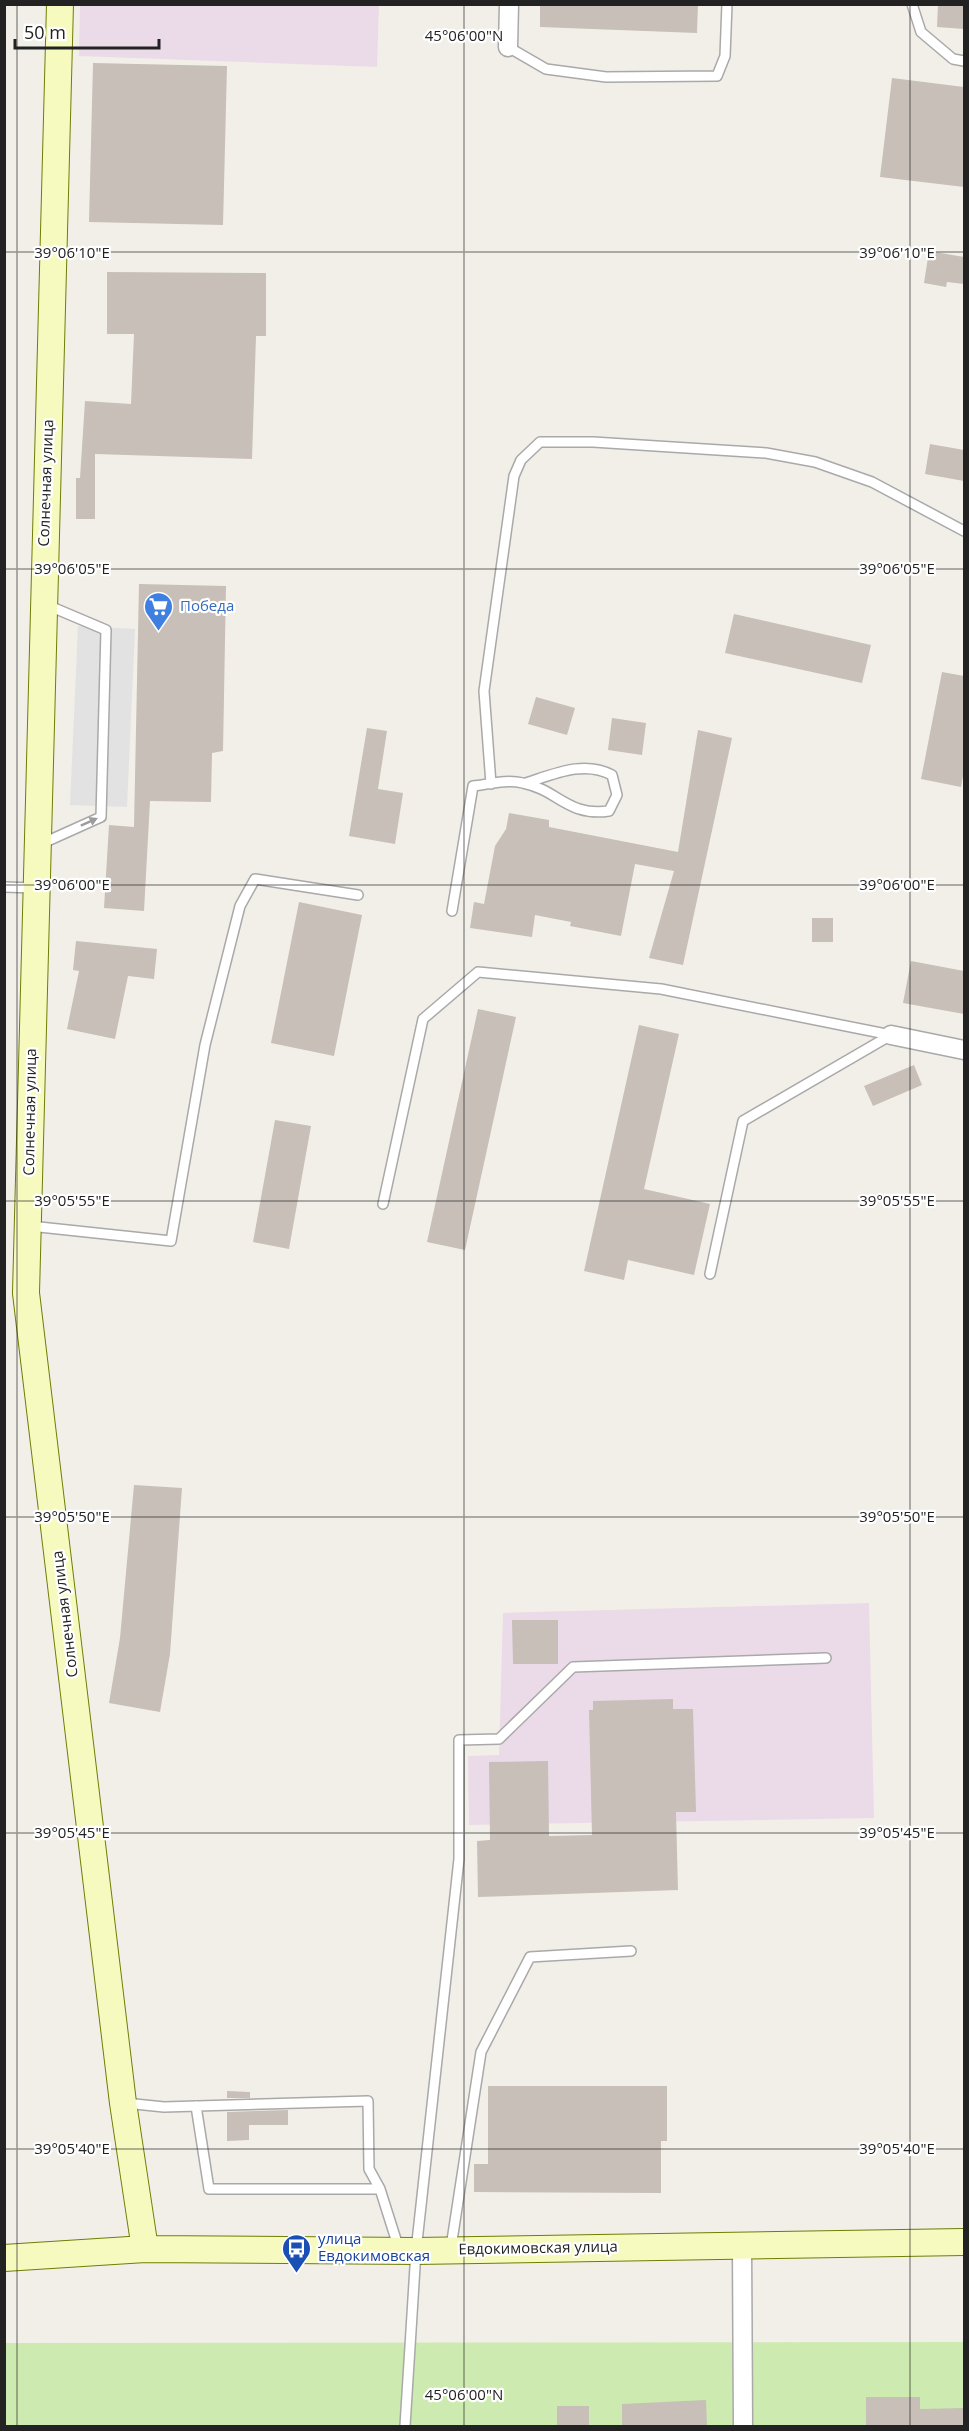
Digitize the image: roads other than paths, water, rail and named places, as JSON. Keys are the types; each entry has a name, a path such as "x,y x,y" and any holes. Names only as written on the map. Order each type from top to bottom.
{"main road":[{"name":"Солнечная улица","path":"60,4 36,846 26,887 26,1293 123,2103 145,2249"},
{"name":"Евдокимовская улица","path":"4,2258 145,2249 408,2251 964,2242"}],"street":[{"path":"508,47 509,4"},
{"path":"891,1035 964,1050"},
{"path":"742,2246 743,2427"}],"lane":[{"path":"508,47 546,69 606,77 717,76 725,56 727,4"},
{"path":"912,4 921,32 953,59 964,61"},
{"path":"490,784 484,691 514,476 521,460 540,442 593,442 766,453 815,462 872,482 964,531"},
{"path":"36,846 101,817 106,668 106,630 43,603"},
{"path":"452,911 473,786 510,780 526,783 567,804 591,813 609,811 617,795 612,775 597,767 567,770 526,783"},
{"path":"27,1226 171,1241 205,1045 240,906 255,879 358,895"},
{"path":"4,886 26,887"},
{"path":"384,1204 423,1019 478,972 661,989 891,1035"},
{"path":"710,1274 743,1121 891,1035"},
{"path":"405,2427 408,2251 459,1859 459,1740 499,1739 573,1667 826,1658"},
{"path":"451,2250 481,2052 530,1957 631,1951"},
{"path":"123,2103 164,2107 368,2101 369,2169 408,2251"},
{"path":"196,2106 209,2189 380,2188"}],"place":[{"name":"Победа","path":"159,632"},
{"name":"улица Евдокимовская","path":"297,2274"}]}
